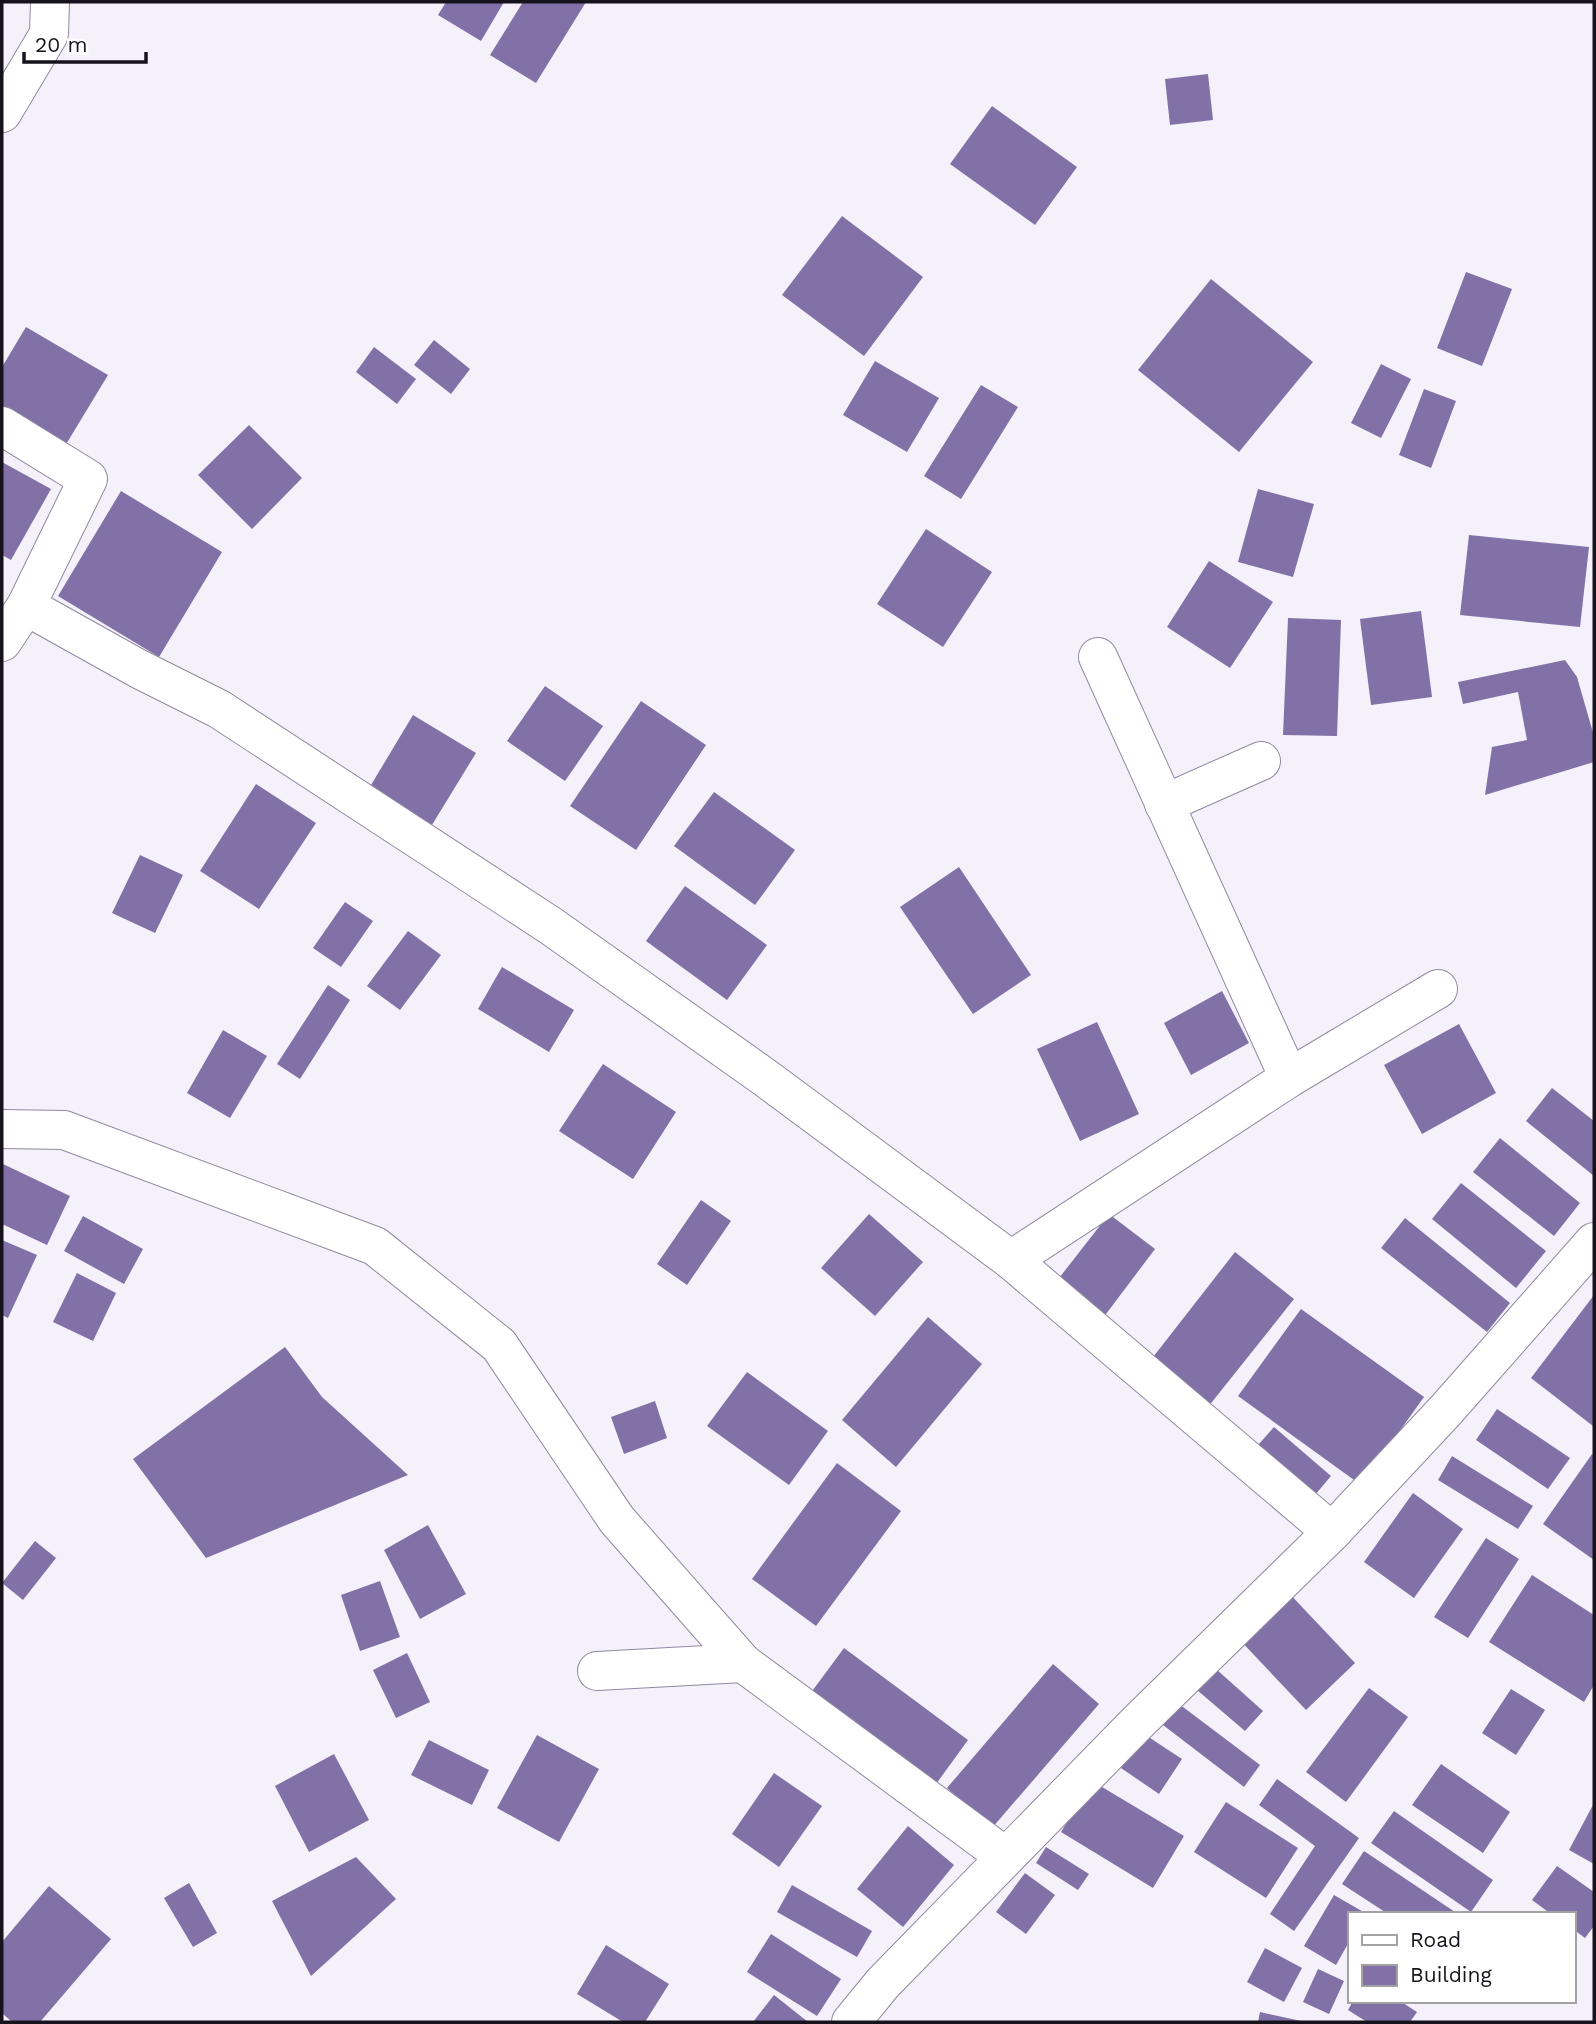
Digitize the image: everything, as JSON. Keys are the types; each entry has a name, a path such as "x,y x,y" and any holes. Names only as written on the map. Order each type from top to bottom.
{"street":[{"path":"2,113 49,34 50,2"},
{"path":"2,426 88,480 26,606 2,642"},
{"path":"26,606 139,669 219,709 551,926 767,1079 1011,1260 1332,1532"},
{"path":"1098,657 1289,1079"},
{"path":"1164,804 1261,761"},
{"path":"1011,1260 1289,1079 1438,989"},
{"path":"2,1129 64,1130 375,1246 499,1345 617,1520 743,1663 1006,1857"},
{"path":"851,2022 883,1983 1137,1723 1332,1532 1446,1410 1594,1242"},
{"path":"597,1671 743,1663"}],"building":[{"path":"446,2 504,2 481,41 438,15"},
{"path":"523,2 586,2 536,83 490,55"},
{"path":"1208,74 1213,120 1170,125 1165,79"},
{"path":"992,106 1077,167 1035,225 950,164"},
{"path":"842,216 923,277 864,356 782,295"},
{"path":"1466,272 1512,289 1482,366 1437,348"},
{"path":"1211,279 1313,362 1239,452 1138,370"},
{"path":"26,327 108,375 65,446 2,409 2,367"},
{"path":"434,340 470,369 451,394 414,365"},
{"path":"374,347 416,379 397,404 356,372"},
{"path":"875,361 939,398 907,452 843,415"},
{"path":"1381,364 1411,379 1381,438 1351,423"},
{"path":"981,385 1018,407 961,499 924,476"},
{"path":"1424,389 1456,401 1431,468 1399,455"},
{"path":"249,425 302,478 252,529 198,475"},
{"path":"2,462 51,489 11,560 2,555"},
{"path":"1258,489 1314,504 1293,577 1238,562"},
{"path":"121,491 222,552 159,657 58,596"},
{"path":"926,529 992,572 943,647 877,604"},
{"path":"1469,535 1589,547 1580,627 1460,615"},
{"path":"1209,561 1273,602 1230,668 1167,627"},
{"path":"1421,611 1432,697 1371,705 1360,619"},
{"path":"1288,618 1341,620 1337,736 1283,735"},
{"path":"1565,660 1577,677 1594,736 1594,762 1485,795 1492,747 1527,740 1518,692 1463,704 1458,682"},
{"path":"545,686 603,726 565,781 507,741"},
{"path":"641,701 706,745 636,850 570,806"},
{"path":"413,715 476,753 427,833 365,795"},
{"path":"256,784 316,823 259,909 200,871"},
{"path":"714,792 795,850 755,905 674,846"},
{"path":"140,855 183,875 155,933 112,913"},
{"path":"959,867 1031,975 973,1014 900,907"},
{"path":"685,886 767,945 727,1000 646,941"},
{"path":"345,902 373,921 341,967 313,948"},
{"path":"408,931 441,955 400,1010 367,986"},
{"path":"502,967 574,1010 549,1052 478,1009"},
{"path":"328,985 350,1000 300,1079 277,1064"},
{"path":"1222,991 1249,1043 1191,1075 1164,1023"},
{"path":"1097,1022 1139,1114 1080,1141 1037,1049"},
{"path":"1459,1024 1496,1093 1422,1134 1384,1065"},
{"path":"223,1030 267,1056 230,1118 187,1093"},
{"path":"603,1064 676,1112 633,1179 559,1131"},
{"path":"1552,1088 1594,1121 1594,1176 1526,1121"},
{"path":"1500,1138 1580,1203 1554,1236 1473,1172"},
{"path":"3,1164 70,1196 47,1245 2,1224"},
{"path":"1461,1183 1546,1251 1516,1288 1432,1219"},
{"path":"701,1200 731,1221 687,1285 657,1264"},
{"path":"869,1214 923,1262 875,1316 821,1268"},
{"path":"1109,1214 1155,1249 1103,1318 1056,1282"},
{"path":"83,1216 143,1249 124,1284 64,1251"},
{"path":"1405,1218 1510,1303 1487,1332 1381,1248"},
{"path":"2,1240 37,1255 8,1318 2,1315"},
{"path":"1235,1252 1294,1299 1208,1407 1150,1361"},
{"path":"77,1273 116,1293 93,1341 53,1322"},
{"path":"1594,1295 1594,1425 1593,1426 1531,1378"},
{"path":"1301,1309 1424,1397 1361,1485 1238,1396"},
{"path":"928,1317 982,1364 896,1467 842,1420"},
{"path":"285,1347 322,1397 408,1475 206,1558 133,1459"},
{"path":"747,1372 828,1431 789,1485 707,1426"},
{"path":"655,1401 667,1438 624,1454 611,1417"},
{"path":"1497,1409 1570,1458 1548,1489 1476,1440"},
{"path":"1274,1427 1331,1476 1309,1502 1251,1453"},
{"path":"1592,1454 1594,1456 1594,1560 1543,1524"},
{"path":"1452,1456 1533,1506 1518,1529 1438,1480"},
{"path":"837,1463 901,1511 816,1626 752,1579"},
{"path":"1413,1493 1463,1529 1414,1598 1364,1562"},
{"path":"428,1525 466,1594 420,1619 384,1550"},
{"path":"1486,1538 1519,1559 1468,1638 1434,1617"},
{"path":"35,1541 56,1558 23,1600 2,1583"},
{"path":"1532,1575 1594,1615 1594,1685 1584,1702 1489,1642"},
{"path":"380,1581 400,1637 360,1651 341,1595"},
{"path":"1286,1590 1355,1663 1306,1710 1237,1637"},
{"path":"844,1648 968,1740 931,1791 807,1698"},
{"path":"407,1653 430,1702 396,1718 373,1670"},
{"path":"1053,1664 1099,1704 992,1828 947,1788"},
{"path":"1216,1669 1263,1711 1245,1731 1197,1690"},
{"path":"1369,1688 1408,1717 1346,1802 1306,1772"},
{"path":"1511,1689 1545,1710 1516,1755 1482,1733"},
{"path":"1179,1704 1260,1765 1244,1787 1163,1725"},
{"path":"1144,1734 1182,1759 1159,1794 1121,1768"},
{"path":"537,1735 599,1769 559,1842 497,1808"},
{"path":"429,1740 489,1770 472,1805 411,1775"},
{"path":"334,1754 369,1820 309,1852 275,1786"},
{"path":"1441,1764 1510,1812 1483,1853 1412,1805"},
{"path":"774,1773 822,1806 779,1867 732,1834"},
{"path":"1277,1779 1359,1838 1294,1931 1270,1914 1315,1846 1259,1805"},
{"path":"1092,1781 1184,1836 1153,1888 1061,1832"},
{"path":"1226,1802 1298,1848 1266,1898 1194,1852"},
{"path":"1594,1803 1594,1864 1569,1850"},
{"path":"1394,1811 1493,1880 1471,1912 1371,1843"},
{"path":"908,1826 954,1865 903,1927 857,1889"},
{"path":"1046,1847 1089,1874 1078,1890 1036,1863"},
{"path":"1364,1851 1455,1912 1385,1912 1342,1884"},
{"path":"356,1857 396,1899 311,1976 272,1901"},
{"path":"1557,1866 1594,1892 1594,1926 1585,1938 1575,1930 1575,1912 1548,1912 1532,1900"},
{"path":"1025,1873 1055,1895 1026,1934 996,1912"},
{"path":"189,1883 217,1933 193,1947 164,1898"},
{"path":"792,1885 872,1931 857,1957 777,1912"},
{"path":"49,1886 111,1939 40,2022 12,2022 2,2013 2,1942"},
{"path":"1334,1895 1364,1912 1348,1912 1348,1944 1336,1965 1304,1946"},
{"path":"771,1934 841,1979 817,2016 747,1972"},
{"path":"606,1945 669,1984 645,2022 623,2022 577,1994"},
{"path":"1265,1948 1302,1968 1284,2002 1247,1982"},
{"path":"1318,1969 1344,1981 1329,2014 1303,2002"},
{"path":"774,1995 808,2022 753,2022"},
{"path":"1352,2003 1403,2003 1417,2012 1410,2022 1367,2022 1348,2010"},
{"path":"1260,2012 1301,2021 1301,2022 1258,2022"}]}
